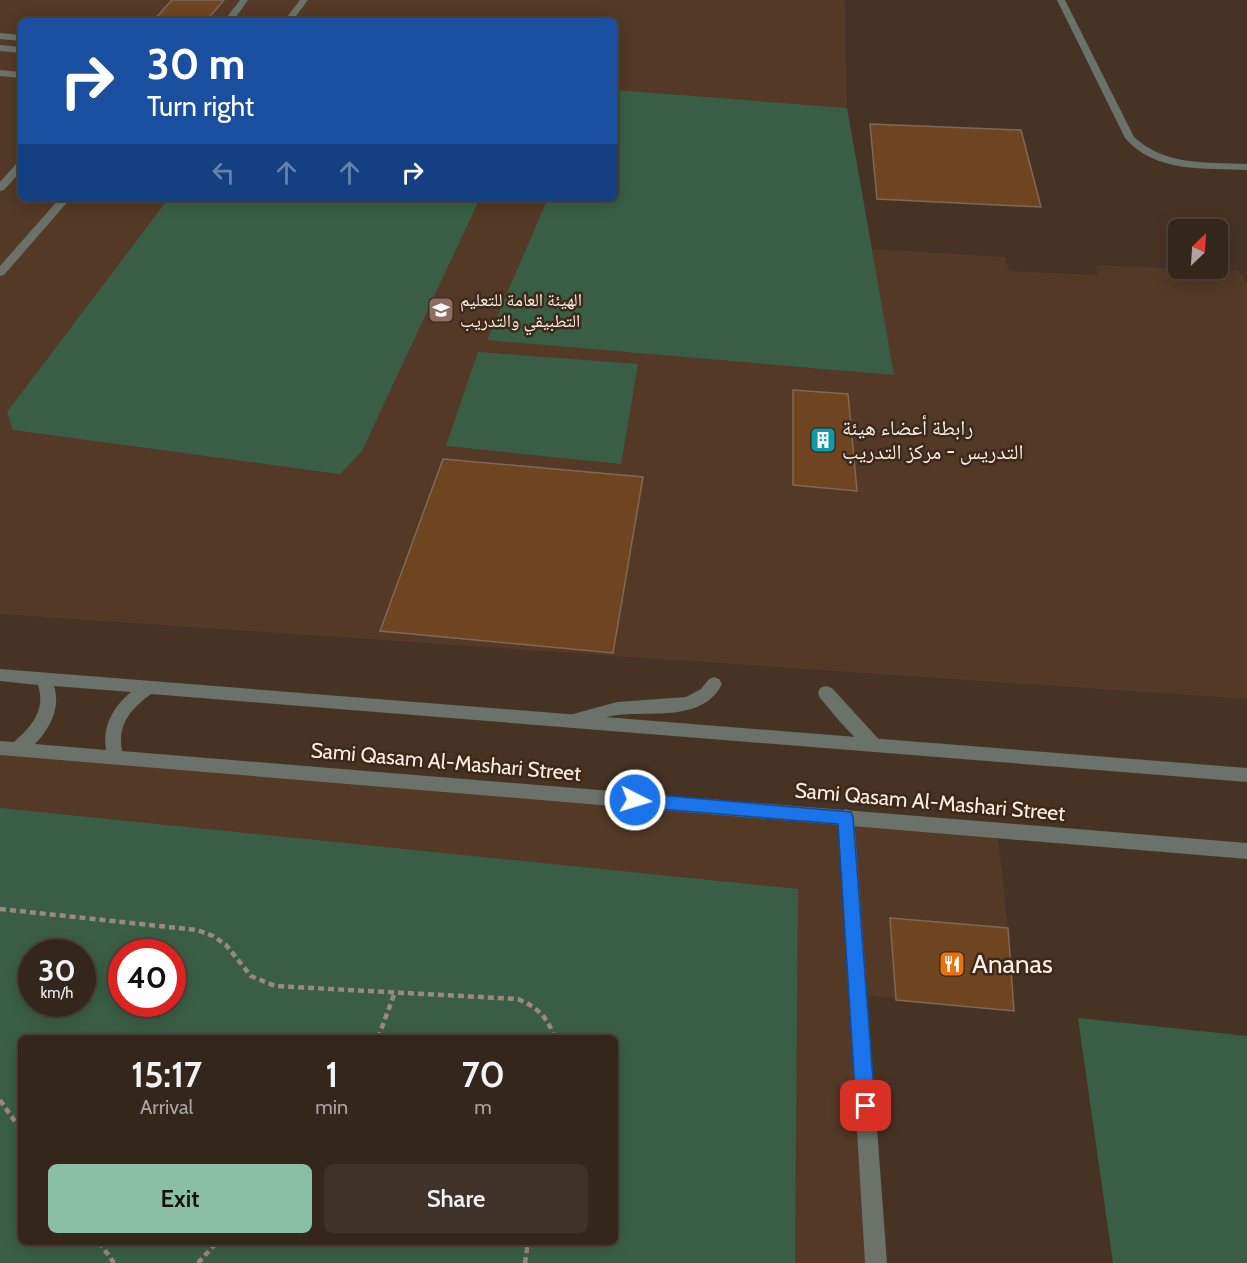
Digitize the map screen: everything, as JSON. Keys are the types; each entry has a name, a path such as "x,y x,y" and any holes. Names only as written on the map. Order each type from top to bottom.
{"street":[{"path":"230,18 244,0"},
{"path":"290,18 304,0"},
{"path":"1061,0 1130,138 1137,147 1163,159 1247,167"},
{"path":"0,36 18,38"},
{"path":"0,48 18,50"},
{"path":"0,73 18,75"},
{"path":"0,188 18,168"},
{"path":"0,273 63,201"},
{"path":"0,675 1247,775"},
{"path":"18,749 33,736 44,721 49,706 50,691 44,679"},
{"path":"571,721 620,708 688,704 701,700 709,694 714,684"},
{"path":"115,757 111,743 113,728 120,712 147,688"},
{"path":"826,693 854,726 876,745"},
{"name":"Sami Qasam Al-Mashari Street","path":"0,748 1247,851"},
{"path":"846,817 876,1263"}],"path":[{"path":"0,909 197,930 213,936 226,945 251,976 275,986 518,999 538,1010 552,1029 553,1035"},
{"path":"379,1035 395,992"},
{"path":"0,1100 18,1126"},
{"path":"101,1245 114,1263"},
{"path":"198,1263 214,1245"},
{"path":"525,1263 528,1245"}],"shaded area":[{"name":"الهيئة العامة للتعليم التطبيقي والتدريب","path":"0,0 845,0 847,108 872,249 1005,257 1009,271 1098,275 1095,265 1168,268 1168,279 1228,279 1228,271 1239,271 1247,284 1247,699 0,614"},
{"path":"0,750 997,830 1014,1011 858,994 876,1263 0,1263"}],"green space":[{"path":"618,90 847,108 894,375 487,340 547,201 618,201"},
{"path":"167,201 479,201 362,451 340,474 13,430 7,412"},
{"path":"478,352 638,364 621,464 446,446"},
{"path":"0,808 798,889 795,1263 0,1263"},
{"path":"1078,1018 1247,1036 1247,1263 1113,1263"}],"building":[{"path":"172,0 224,0 209,18 156,18"},
{"path":"870,124 1021,130 1041,207 877,199"},
{"name":"رابطة أعضاء هيئة التدريس - مركز التدريب","path":"793,390 848,394 857,491 793,485"},
{"path":"443,459 643,477 613,653 380,631"},
{"name":"Ananas","path":"890,918 1008,928 1014,1011 896,1000"}],"place":[{"name":"الهيئة العامة للتعليم التطبيقي والتدريب","path":"441,310"},
{"name":"رابطة أعضاء هيئة التدريس - مركز التدريب","path":"823,440"},
{"name":"Ananas","path":"952,964"}],"route":[{"path":"635,800 846,817 866,1106"}]}
